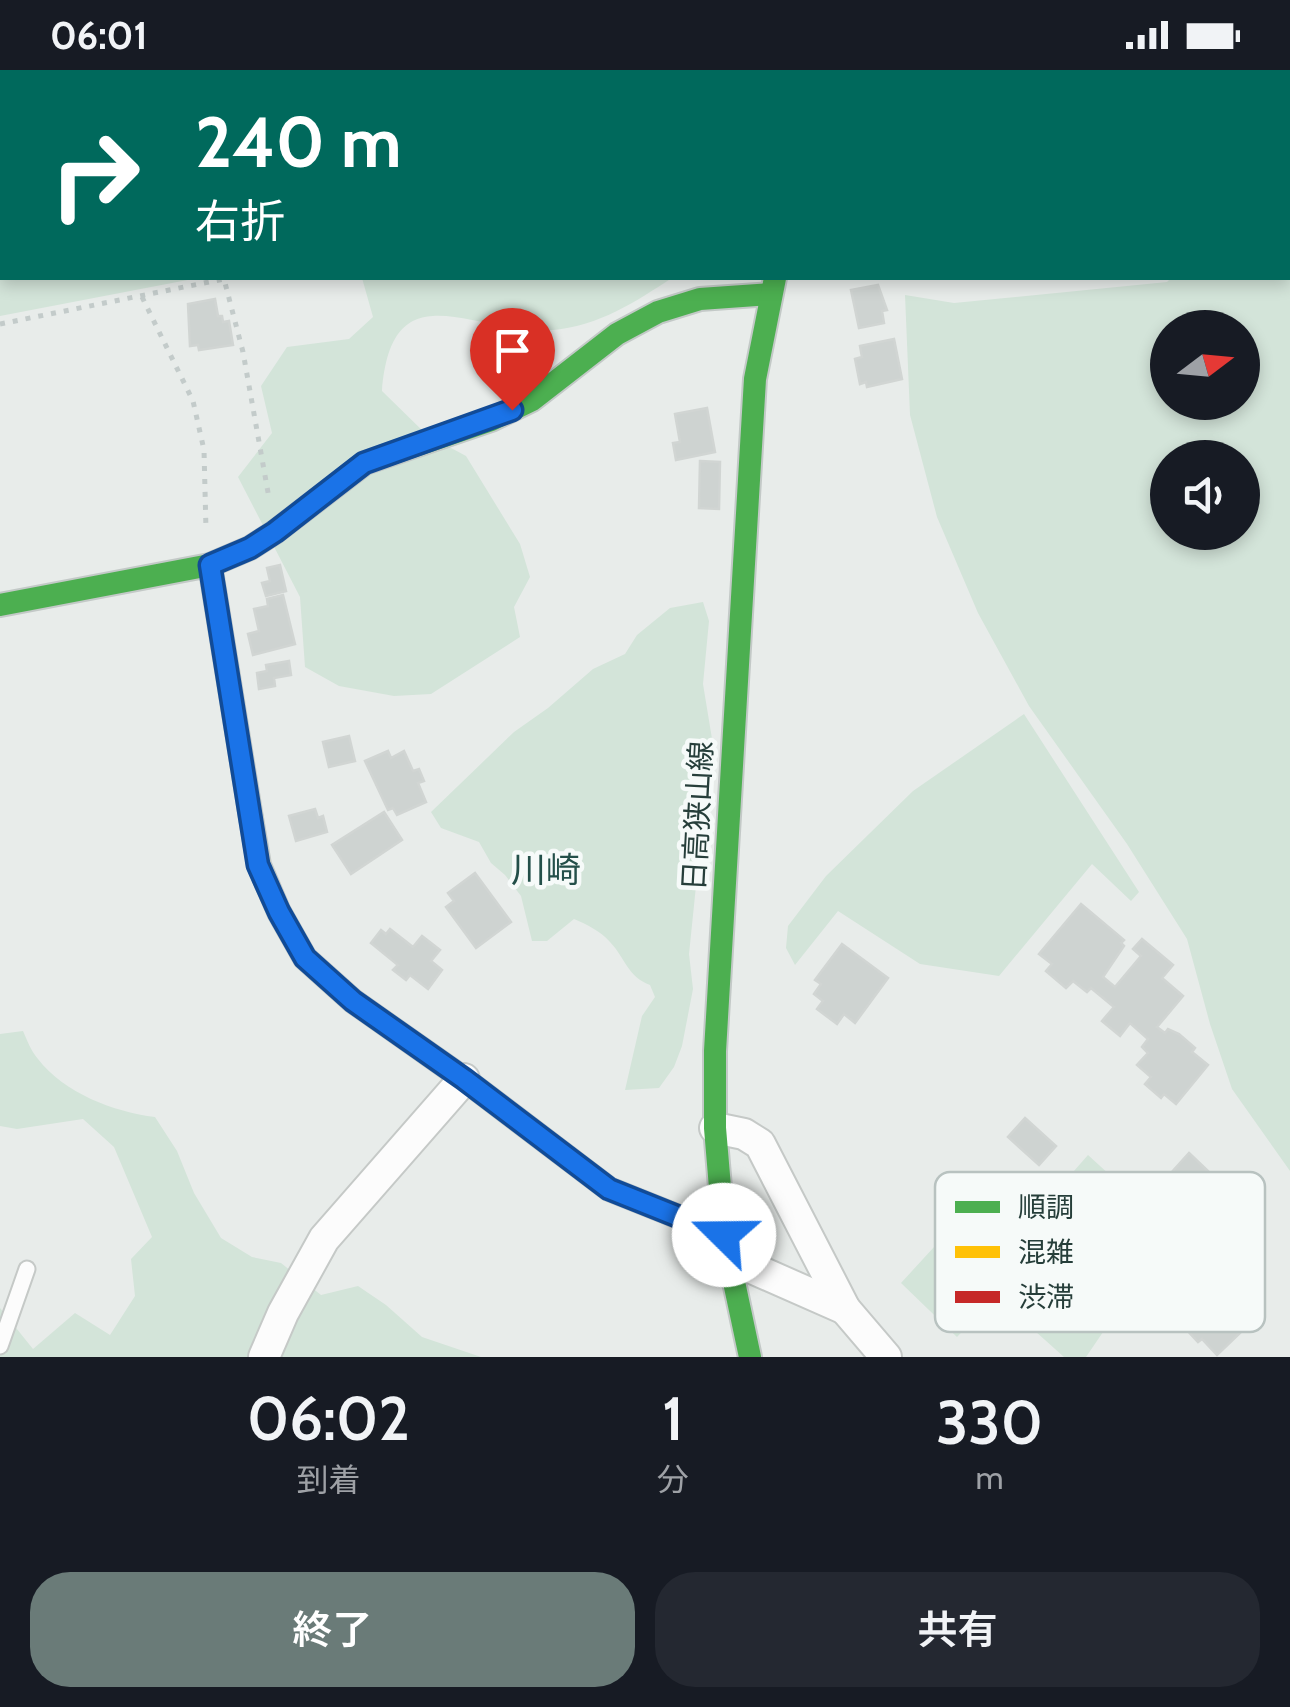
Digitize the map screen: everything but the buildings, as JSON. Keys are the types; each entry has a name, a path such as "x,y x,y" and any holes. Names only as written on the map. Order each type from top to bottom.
{"street":[{"path":"0,605 210,565 275,532 364,463 491,420 532,400 617,334 658,312 700,299 772,286"},
{"name":"日高狭山線","path":"750,1357 726,1246 715,1128 716,1051 747,488 756,379 772,286"},
{"path":"210,565 258,865 305,958 353,1001 609,1189 846,1309"},
{"path":"264,1357 283,1313 324,1239 464,1079"},
{"path":"715,1128 744,1134 760,1144 846,1309 886,1357"}],"lane":[{"path":"0,1346 27,1269"}],"path":[{"path":"0,324 219,280"},
{"path":"224,280 243,352 275,532"},
{"path":"142,297 193,401 204,450 204,515 210,565"}],"green space":[{"path":"0,280 188,280 0,316"},
{"path":"363,280 669,280 616,312 570,328 523,329 442,316 420,318 402,330 389,353 382,391 427,435 466,456 520,544 530,577 514,607 520,637 431,694 394,696 339,686 305,667 300,597 238,477 272,433 261,386 287,347 349,339 373,317"},
{"path":"1169,280 1290,280 1290,1171 1232,1089 1187,939 1127,844 1029,706 978,613 937,517 910,415 905,295 954,303"},
{"path":"703,602 709,621 703,684 714,751 698,802 700,838 689,954 693,989 674,1067 659,1088 625,1090 642,1016 655,997 650,985 631,972 606,938 574,919 547,941 532,941 521,896 505,875 491,863 479,842 441,828 431,812 514,732 593,669 625,654 637,635 670,608"},
{"path":"1024,714 1139,892 1131,901 1092,864 999,976 920,964 838,911 795,965 786,948 788,926 826,876 913,791"},
{"path":"23,1031 38,1059 61,1082 123,1111 155,1117 177,1151 194,1193 221,1238 252,1257 281,1263 321,1295 358,1286 422,1337 481,1357 0,1357 0,1308 33,1349 75,1313 110,1335 135,1296 131,1259 152,1237 114,1147 83,1119 17,1129 0,1126 0,1034"},
{"path":"1088,1155 1107,1172 1073,1172"},
{"path":"935,1246 935,1316 901,1283"},
{"path":"1036,1332 1103,1332 1086,1357 1064,1357"}],"traffic: fast":[{"path":"750,1357 724,1235 715,1128 715,1051 755,379 775,280"},
{"path":"0,605 210,565 275,532 365,463 491,420 532,400 617,334 658,312 700,299 770,294"},
{"path":"251,818 259,865 279,912 305,958 353,1001 609,1189 724,1235"}],"traffic: jam":[{"path":"210,565 251,818"}],"district":[{"name":"川崎","path":"546,870"}],"route":[{"path":"512,410 364,463 275,532 210,565 258,865 305,958 353,1001 609,1189 724,1235"}]}
